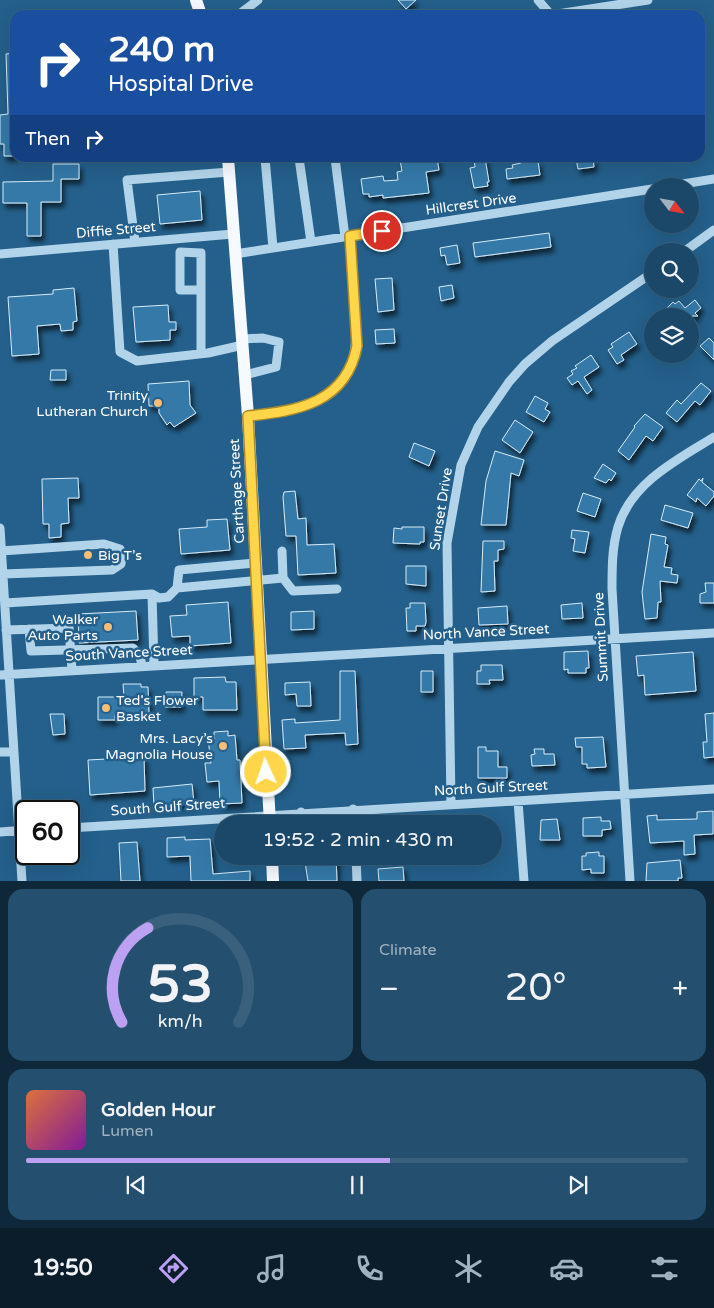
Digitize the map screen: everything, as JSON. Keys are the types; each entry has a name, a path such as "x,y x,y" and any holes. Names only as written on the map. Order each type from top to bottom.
{"main road":[{"name":"Carthage Street","path":"229,162 248,416 259,659 269,815"},
{"path":"272,865 273,880"}],"street":[{"path":"245,10 258,0"},
{"path":"538,0 547,10"},
{"path":"583,10 648,0"},
{"path":"265,162 273,248"},
{"path":"299,162 311,242"},
{"path":"248,416 284,412 314,403 338,386 350,370 357,346 348,237 336,162"},
{"path":"135,242 127,180 230,172"},
{"path":"699,181 714,178"},
{"name":"Hillcrest Drive","path":"235,254 644,190"},
{"path":"696,243 714,230"},
{"name":"Diffie Street","path":"0,254 234,234"},
{"path":"113,244 120,352 137,361 202,353 264,338 279,342 276,367 245,375"},
{"path":"201,290 180,290 180,252 201,253 202,353"},
{"name":"Sunset Drive","path":"451,803 447,543 457,479 478,427 508,382 552,341 644,278"},
{"name":"Summit Drive","path":"630,880 626,794 614,638 612,559 618,527 625,512 652,478 714,437"},
{"path":"0,528 6,630 5,674 19,800"},
{"path":"1,551 104,544 120,549 122,555 121,564 112,570 3,574"},
{"path":"282,551 283,578 293,591 337,589"},
{"path":"5,603 152,594 159,598 168,597 177,588 179,570 255,563"},
{"path":"177,588 283,578"},
{"path":"152,594 154,665"},
{"path":"6,630 69,628 72,670"},
{"path":"29,629 31,652 133,648 140,656 142,666"},
{"name":"North Vance Street","path":"259,659 714,633"},
{"name":"South Vance Street","path":"5,674 259,659"},
{"path":"0,752 14,752"},
{"name":"North Gulf Street","path":"287,815 301,812 714,789"},
{"path":"518,801 524,880"},
{"path":"353,809 353,815"},
{"name":"South Gulf Street","path":"80,828 214,821"},
{"path":"0,832 15,831"},
{"path":"22,865 22,880"},
{"path":"356,865 357,880"}],"building":[{"path":"398,0 416,0 406,9"},
{"path":"6,54 10,54 10,156 4,156 4,144 0,144 0,115 8,114"},
{"path":"400,162 438,162 439,170 426,172 429,193 383,198 383,195 369,197 369,194 363,194 361,179 383,176 384,181 398,180 397,172 402,171"},
{"path":"474,162 486,162 488,186 474,188 470,168 475,167"},
{"path":"538,162 540,175 507,179 506,169 513,168 512,165"},
{"path":"577,162 593,162 594,167 578,169"},
{"path":"53,164 79,164 79,179 61,179 61,202 41,202 41,236 27,236 27,203 3,203 3,182 53,181"},
{"path":"200,191 202,220 160,224 157,195"},
{"path":"549,233 551,247 475,257 473,243"},
{"path":"457,245 460,263 447,265 445,255 441,256 440,248"},
{"path":"392,278 394,310 378,312 375,279"},
{"path":"452,285 454,298 441,301 439,287"},
{"path":"74,288 77,321 73,322 73,330 61,331 60,324 37,326 39,354 12,356 8,297 53,294 53,290"},
{"path":"695,300 701,308 699,310 699,308 685,308"},
{"path":"679,301 685,308 667,308 673,302 675,304"},
{"path":"168,305 169,322 176,322 176,330 170,330 170,340 136,342 133,307"},
{"path":"394,329 395,343 376,344 375,330"},
{"path":"629,332 637,344 621,355 624,360 617,364 608,350 613,347 611,344"},
{"path":"709,338 714,343 714,360 700,346"},
{"path":"591,355 599,367 584,377 592,390 587,394 578,381 572,385 567,378 573,374 571,371 577,368 575,366"},
{"path":"51,370 66,370 66,380 50,380"},
{"name":"Trinity Lutheran Church","path":"189,381 190,405 196,413 174,427 170,422 167,425 159,413 159,406 149,406 148,384"},
{"path":"701,383 711,391 700,405 695,401 677,422 666,413 677,400 681,404"},
{"path":"535,396 548,403 545,409 550,412 544,422 526,412"},
{"path":"645,414 663,427 653,441 646,436 629,460 618,451 634,426"},
{"path":"515,420 533,432 520,453 502,440"},
{"path":"414,443 435,451 429,466 409,457"},
{"path":"495,451 524,460 519,476 511,473 506,525 481,525 486,481"},
{"path":"603,464 616,473 611,481 609,479 606,483 594,478"},
{"path":"78,478 79,498 68,498 69,523 61,524 61,537 49,538 49,524 43,524 42,479"},
{"path":"703,478 702,482 714,492 714,496 706,506 697,498 696,502 687,495 699,479 701,481"},
{"path":"295,491 298,519 306,518 307,545 334,544 336,573 298,575 296,536 286,536 283,497 284,492"},
{"path":"583,493 601,499 595,517 577,511"},
{"path":"665,505 693,513 688,528 661,520"},
{"path":"227,519 230,550 181,554 179,529 207,527 207,520"},
{"path":"402,527 424,527 424,542 420,542 420,544 393,543 394,528 402,529"},
{"path":"572,530 589,532 585,553 573,551 575,539 571,538"},
{"path":"651,534 666,537 665,544 668,545 664,567 672,568 671,574 678,575 677,583 660,581 661,602 658,602 657,618 645,619 642,592"},
{"path":"483,541 504,541 504,549 498,550 498,561 494,561 495,591 481,592"},
{"path":"406,566 426,566 426,586 406,584"},
{"path":"705,583 714,583 714,603 700,603 700,594 706,592"},
{"path":"228,602 231,643 190,646 190,636 172,637 170,616 187,615 186,605"},
{"path":"410,603 425,603 425,626 416,626 416,631 407,631 406,608 410,608"},
{"path":"582,603 583,618 562,619 561,605"},
{"path":"507,606 508,624 479,625 478,608"},
{"name":"Walker Auto Parts","path":"136,611 138,640 79,643 78,614"},
{"path":"314,611 314,629 291,630 291,612"},
{"path":"588,651 589,668 586,668 586,673 568,673 568,669 564,670 564,652"},
{"path":"693,652 696,691 645,695 644,675 638,676 636,656"},
{"path":"481,665 502,665 503,680 489,680 490,684 477,684 477,671 481,671"},
{"path":"340,671 355,671 358,744 346,745 345,733 305,735 306,748 284,749 282,720 295,719 295,723 340,720"},
{"path":"421,671 433,671 433,692 421,692"},
{"path":"225,677 226,682 236,682 237,710 203,710 203,697 194,697 194,678"},
{"path":"310,682 311,706 297,706 296,694 285,695 285,683"},
{"path":"123,684 141,684 141,687 148,687 149,714 115,715 115,720 98,720 98,697 124,697"},
{"path":"166,692 182,692 181,707 165,707"},
{"path":"714,713 714,757 704,758 703,742 707,742 705,714"},
{"path":"50,714 64,714 65,734 53,735"},
{"path":"228,731 228,736 235,735 237,760 240,760 242,803 220,804 219,781 207,782 205,763 211,763 208,739 214,739 214,732"},
{"path":"603,737 606,767 587,768 587,764 582,764 582,747 576,747 575,738"},
{"path":"478,747 486,747 486,751 498,751 498,767 507,767 507,778 478,778"},
{"path":"534,749 544,749 544,754 554,754 555,765 532,766 531,755 535,754"},
{"path":"144,757 145,791 90,795 88,760"},
{"path":"192,784 194,803 154,806 153,788"},
{"path":"713,811 713,834 694,835 695,854 684,855 684,841 650,843 647,816 657,815 657,820 697,819 697,812"},
{"path":"601,817 601,821 610,821 611,829 602,830 602,836 583,836 583,818"},
{"path":"557,819 560,840 540,840 541,820"},
{"path":"185,837 185,840 210,839 213,874 250,871 250,881 191,881 190,856 167,857 167,838"},
{"path":"137,842 140,881 121,881 119,843"},
{"path":"599,852 599,856 604,856 604,873 591,873 591,869 582,870 582,856 586,856 586,853"},
{"path":"680,860 682,878 678,878 678,881 646,881 647,863"},
{"path":"305,865 336,865 337,881 308,881"},
{"path":"403,867 404,881 379,881 378,869"}],"place":[{"name":"Trinity Lutheran Church","path":"158,403"},
{"name":"Big T’s","path":"88,555"},
{"name":"Walker Auto Parts","path":"108,627"},
{"name":"Ted's Flower Basket","path":"106,708"},
{"name":"Mrs. Lacy’s Magnolia House","path":"223,746"}],"route":[{"path":"266,772 248,416 284,412 314,403 338,386 344,379 354,362 357,346 350,236 382,231"}]}
